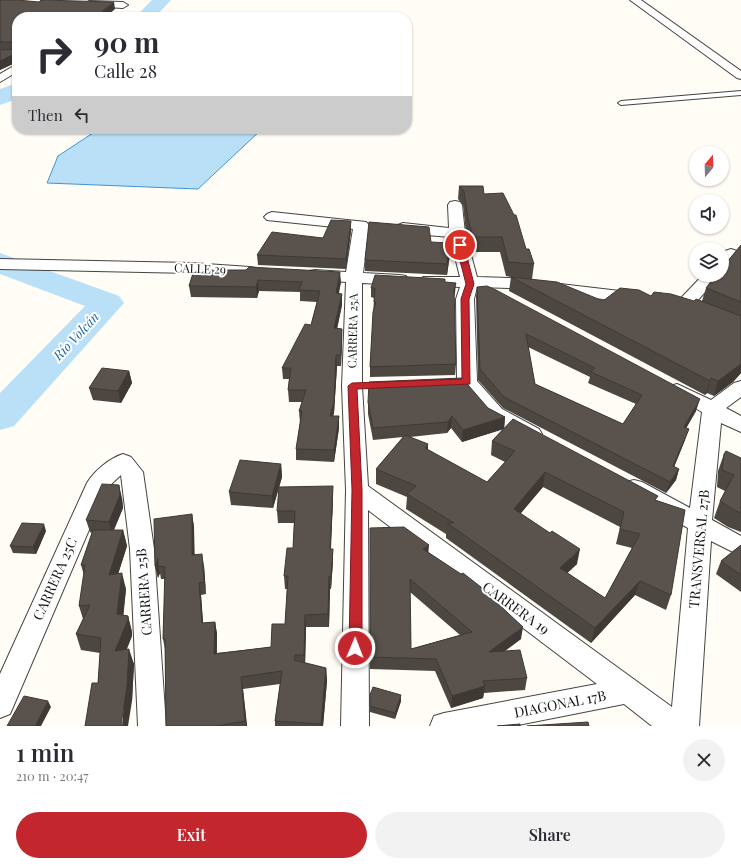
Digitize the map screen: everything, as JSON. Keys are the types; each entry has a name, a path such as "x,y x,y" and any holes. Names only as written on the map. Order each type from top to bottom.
{"street":[{"path":"635,0 741,76"},
{"path":"78,4 123,3"},
{"path":"118,12 123,3"},
{"path":"0,79 12,71"},
{"path":"455,205 457,233 470,284 465,299 459,382 495,414 550,443"},
{"path":"272,216 457,233"},
{"name":"CARRERA 25A","path":"354,726 360,386 354,277 375,226"},
{"name":"CALLE 29","path":"0,264 191,268 269,272"},
{"path":"300,274 470,284 509,284 678,303 704,282"},
{"path":"470,284 502,295 516,302"},
{"path":"663,382 741,425"},
{"path":"712,409 741,387"},
{"name":"TRANSVERSAL 27B","path":"685,726 700,523 712,409"},
{"name":"CARRERA 25C","path":"0,705 98,482 123,462"},
{"name":"CARRERA 25B","path":"123,462 132,472 142,549 152,726"},
{"path":"618,479 741,547"},
{"name":"CARRERA 19","path":"357,490 675,726"},
{"name":"DIAGONAL 17B","path":"444,726 628,691"}],"lane":[{"path":"621,104 741,93"}],"water":[{"path":"91,134 257,134 198,189 47,183 58,156"}],"building":[{"path":"0,0 39,2 41,0 114,2 101,12 12,12 12,42 0,42"},
{"path":"12,49 12,55 0,61 0,50"},
{"path":"459,186 483,186 484,194 503,193 514,215 516,215 526,249 529,249 534,264 508,262 502,237 473,237 468,219 464,191"},
{"path":"331,220 351,221 346,259 257,255 272,232 323,238"},
{"path":"369,222 429,227 431,242 450,243 447,264 365,260"},
{"path":"741,245 741,302 706,288 711,282 729,282 729,260"},
{"path":"249,267 340,272 336,293 342,294 334,328 342,329 341,355 336,355 334,402 330,416 339,416 334,450 296,449 302,411 299,411 306,390 288,390 291,368 282,368 305,324 311,325 320,291 299,290 302,282 258,280 256,287 189,286 194,270 246,270"},
{"path":"375,275 445,279 445,282 456,283 454,289 456,364 370,367 373,312 376,302 374,302 375,288 371,288"},
{"path":"511,277 557,282 603,301 620,288 639,290 651,296 654,292 671,294 694,301 696,299 741,316 741,364 718,381 711,378 710,381"},
{"path":"487,286 496,290 700,399 684,427 689,429 673,466 679,469 670,482 504,397 480,369 477,287","holes":["526,334 595,368 591,372 642,395 623,424 535,384"]},
{"path":"102,368 129,371 118,391 89,388"},
{"path":"462,378 488,408 505,417 463,430 452,416 448,422 373,428 368,402 369,382"},
{"path":"513,419 658,496 655,500 685,510 671,595 640,581 595,628 447,523 454,523 407,494 416,486 376,469 405,435 428,444 425,448 487,482 515,451 492,441","holes":["545,472 624,512 620,529 640,534 605,598 560,568 580,549 552,531 550,533 514,509"]},
{"path":"726,451 741,458 741,513 720,501 734,475 722,470 724,454"},
{"path":"240,460 281,464 272,496 229,492"},
{"path":"102,484 119,485 120,495 109,522 86,520"},
{"path":"333,486 330,549 333,549 331,577 329,576 328,614 305,615 304,655 295,655 294,660 326,668 321,724 275,721 282,671 241,677 245,721 217,726 166,726 165,639 163,639 165,567 158,566 158,558 155,566 154,519 192,514 192,555 202,554 204,582 199,583 202,623 215,622 214,654 271,647 272,624 285,624 288,576 284,576 287,548 293,548 295,511 277,511 279,487"},
{"path":"22,523 44,524 33,547 10,546"},
{"path":"404,527 429,545 423,549 461,574 463,573 495,598 493,599 523,627 489,652 520,650 527,678 483,681 485,686 452,696 436,659 370,657 370,528","holes":["410,579 472,632 411,649"]},
{"path":"93,530 123,530 109,575 122,573 117,614 128,616 128,620 115,651 129,649 127,686 121,725 125,726 85,726 92,683 98,683 101,638 76,634 90,605 79,606 85,565 81,565"},
{"path":"741,545 741,575 721,561"},
{"path":"373,687 401,695 395,713 370,706 370,695"},
{"path":"24,696 48,701 35,726 7,726"},
{"path":"588,722 589,726 527,726"},
{"path":"520,724 520,726 497,726"}],"waterway":[{"name":"Río Volcán","path":"149,12 162,0"},
{"name":"Río Volcán","path":"0,98 12,92"},
{"name":"Río Volcán","path":"0,263 107,303 0,417"}],"route":[{"path":"355,648 357,490 352,386 467,382 465,299 470,284 460,245"}]}
